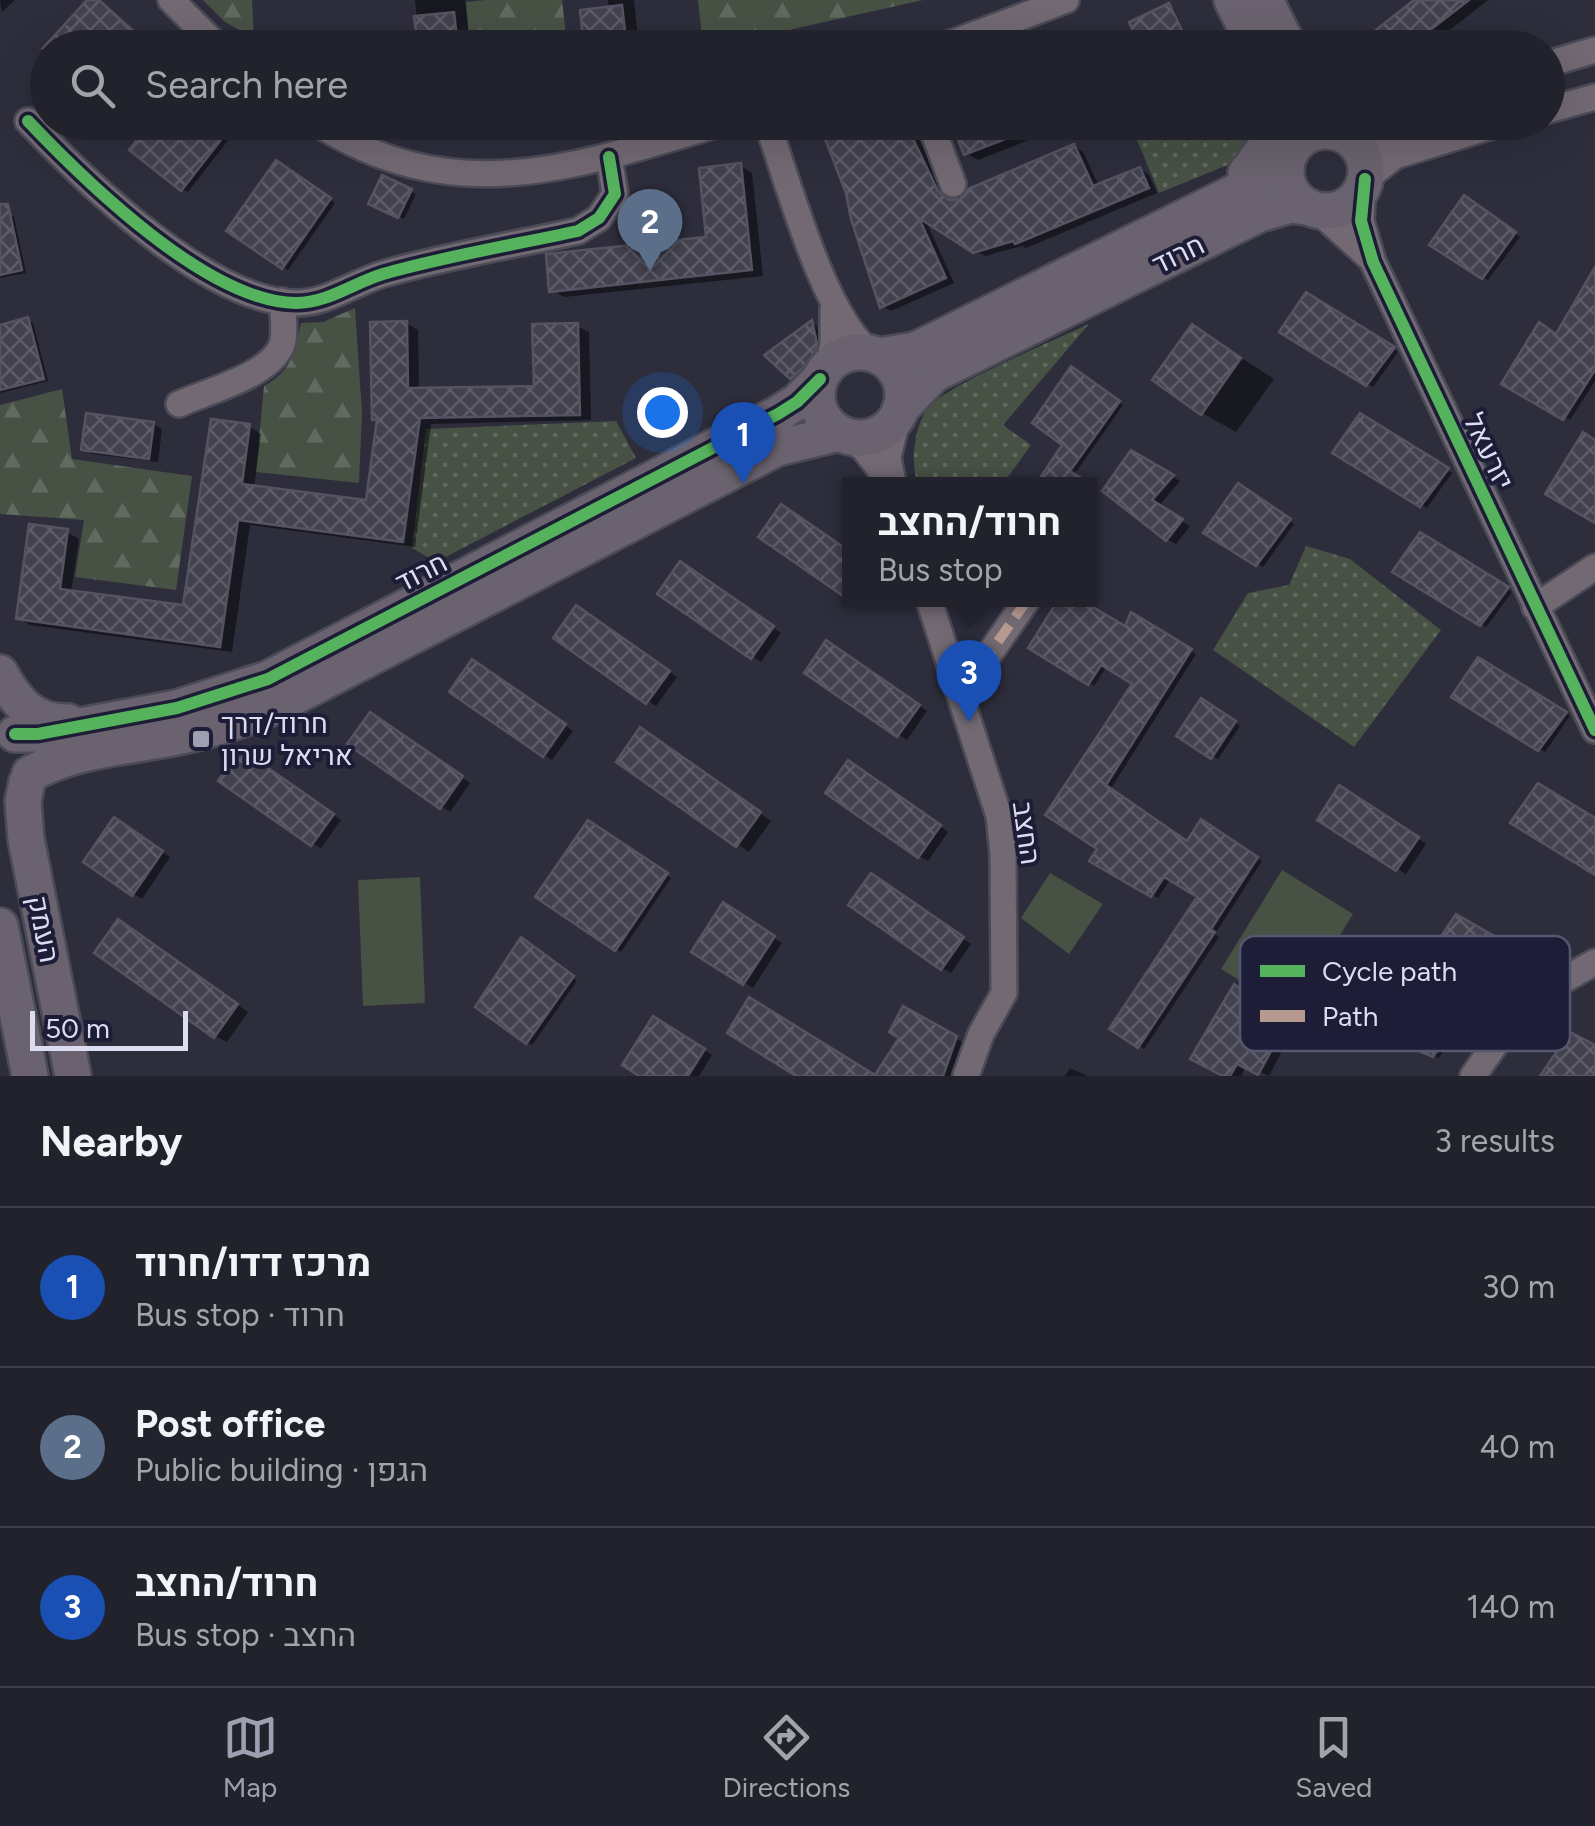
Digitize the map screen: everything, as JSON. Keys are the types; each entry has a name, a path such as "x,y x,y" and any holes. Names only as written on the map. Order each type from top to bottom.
{"street":[{"path":"170,0 200,30"},
{"path":"987,30 1066,0"},
{"path":"1232,0 1247,30"},
{"path":"1265,0 1280,30"},
{"path":"1565,59 1595,50"},
{"path":"1565,105 1595,97"},
{"path":"48,140 102,193 186,260 228,283 268,300 282,301 323,300 381,275 578,231 599,218 614,194 609,157"},
{"path":"342,140 384,160 433,171 491,174 536,172 665,140"},
{"path":"773,140 832,304 850,333 896,371 902,384 888,456 891,477"},
{"path":"937,140 954,184"},
{"name":"חרוד","path":"876,354 916,350 1264,178 1286,140"},
{"path":"1288,140 1286,181 1294,196 1313,208 1331,211 1356,198 1381,164 1447,140"},
{"path":"1349,140 1365,162 1364,183"},
{"path":"1356,140 1367,146 1390,140"},
{"name":"יזרעאל","path":"1364,183 1361,221 1373,262 1595,730"},
{"name":"חרוד","path":"899,412 934,374 1260,214 1291,205 1313,208"},
{"name":"יזרעאל","path":"1313,208 1346,233 1373,262"},
{"path":"179,404 264,368 276,356 283,340 282,301"},
{"path":"832,304 834,333 816,402 825,421 874,460 887,477"},
{"path":"823,373 845,354 876,354"},
{"name":"חרוד","path":"0,805 12,800 29,778 48,763 104,736 268,679 744,433 797,402 823,373"},
{"path":"844,435 876,435 888,428 899,412"},
{"name":"חרוד","path":"6,727 38,734 183,736 280,704 776,448 844,435"},
{"path":"1535,607 1595,566"},
{"name":"החצב","path":"931,607 999,816 1003,853 1004,993 966,1076"},
{"path":"955,683 990,653 1022,607"},
{"path":"0,673 18,702 40,718 104,736"},
{"path":"6,727 28,752 29,778"},
{"path":"26,839 44,789 104,736"},
{"name":"העמק","path":"29,778 23,800 26,839 73,1076"},
{"name":"העמק","path":"0,926 30,1076"},
{"path":"1570,976 1595,962"},
{"path":"1474,1076 1491,1051"}],"green space":[{"path":"203,0 252,0 254,30 240,30 225,22"},
{"path":"562,0 565,30 468,30 466,2"},
{"path":"698,0 923,0 789,30 701,30"},
{"path":"1137,140 1250,140 1235,162 1159,193"},
{"path":"355,308 362,413 359,483 256,472 264,386 281,374 291,360 301,323 323,322"},
{"path":"1089,324 1003,425 1031,445 1008,477 916,477 916,437 926,410 976,377"},
{"path":"62,389 72,459 192,476 176,590 75,577 84,520 0,514 0,405"},
{"path":"616,421 636,458 436,562 412,548 426,429"},
{"path":"1306,546 1350,559 1441,630 1354,747 1213,650 1248,593 1289,585"},
{"path":"1282,870 1353,914 1339,936 1241,936"},
{"path":"1050,873 1103,904 1069,954 1021,918"},
{"path":"420,877 425,1003 363,1006 358,880"},
{"path":"1240,938 1240,981 1221,969"}],"building":[{"path":"87,0 99,0 132,30 60,30"},
{"path":"1414,0 1469,0 1430,30 1376,30"},
{"path":"1169,3 1182,30 1133,30 1129,22"},
{"path":"622,5 625,30 582,30 580,10"},
{"path":"454,12 456,30 416,30 414,16"},
{"path":"137,140 221,140 181,191 129,150"},
{"path":"825,140 914,140 938,191 949,200 960,199 968,189 1074,144 1093,186 1140,167 1149,188 1015,244 1013,241 973,253 919,218 946,278 880,308 846,193"},
{"path":"958,140 1003,140 964,155"},
{"path":"276,160 331,198 282,269 226,231"},
{"path":"741,163 752,270 549,292 546,254 706,237 699,168"},
{"path":"382,175 412,189 398,218 368,204"},
{"path":"1464,195 1516,232 1482,279 1429,245"},
{"path":"0,204 8,204 22,270 0,275"},
{"path":"1595,267 1595,370 1563,420 1501,384 1539,322 1556,334"},
{"path":"1306,292 1395,347 1366,386 1279,332"},
{"path":"28,317 44,379 0,390 0,325"},
{"path":"812,320 817,344 812,360 790,379 764,355"},
{"path":"407,321 408,388 534,386 532,324 578,323 580,415 420,418 403,542 238,520 220,647 16,619 29,524 68,529 60,589 183,605 211,419 250,424 242,484 366,500 377,419 372,420 370,322"},
{"path":"1192,324 1241,358 1201,415 1152,380"},
{"path":"1071,366 1120,401 1070,471 1080,477 1041,477 1062,445 1032,423"},
{"path":"86,413 154,422 149,459 81,450"},
{"path":"1360,413 1449,468 1420,507 1332,453"},
{"path":"1583,432 1595,440 1595,523 1545,494"},
{"path":"1131,450 1174,475 1152,500 1183,519 1166,541 1102,491"},
{"path":"1238,483 1291,519 1256,566 1203,533"},
{"path":"781,504 842,546 842,595 758,537"},
{"path":"1420,532 1509,587 1480,626 1392,572"},
{"path":"680,561 774,626 751,659 657,594"},
{"path":"576,605 670,671 646,704 553,638"},
{"path":"1054,607 1093,607 1125,626 1131,612 1192,649 1106,785 1187,841 1201,819 1258,857 1211,929 1215,932 1138,1048 1109,1029 1197,897 1164,877 1151,897 1089,861 1097,849 1045,815 1132,684 1101,665 1088,685 1028,648"},
{"path":"826,640 920,705 897,737 804,673"},
{"path":"1478,657 1567,712 1538,751 1451,697"},
{"path":"472,659 566,724 543,757 449,692"},
{"path":"1201,698 1236,721 1211,759 1176,736"},
{"path":"370,712 463,776 440,809 347,744"},
{"path":"640,727 761,812 736,847 616,762"},
{"path":"241,749 334,814 311,846 218,781"},
{"path":"848,760 941,825 918,858 825,793"},
{"path":"1538,783 1595,818 1595,875 1510,823"},
{"path":"1339,785 1419,837 1396,871 1317,820"},
{"path":"114,817 163,851 132,896 83,862"},
{"path":"588,820 668,873 615,951 535,897"},
{"path":"871,873 964,937 941,970 848,905"},
{"path":"723,902 775,936 743,985 691,952"},
{"path":"1456,914 1494,936 1441,936"},
{"path":"118,919 238,1004 214,1038 94,953"},
{"path":"521,937 574,976 526,1044 475,1007"},
{"path":"1234,984 1240,988 1240,1051 1271,1051 1258,1075 1237,1064 1230,1076 1223,1076 1190,1059"},
{"path":"749,997 875,1075 899,1038 889,1032 903,1006 957,1036 943,1076 796,1076 727,1033"},
{"path":"653,1016 705,1049 688,1076 639,1076 622,1065"},
{"path":"1570,1032 1595,1045 1595,1076 1540,1076 1557,1051 1570,1051"}],"marked path":[{"path":"955,683 990,653 1022,607"}],"cycle path":[{"path":"47,140 115,205 188,261 225,283 262,297 296,303 319,300 407,268 578,231 599,218 615,194 609,157"},
{"path":"1365,179 1361,221 1373,262 1595,730"},
{"path":"15,734 38,734 177,708 268,679 778,414 820,379"}],"place":[{"name":"Post office","path":"650,271"},
{"name":"מרכז דדו/חרוד","path":"743,484"},
{"name":"חרוד/החצב","path":"969,722"},
{"name":"חרוד/דרך אריאל שרון","path":"201,739"}]}
